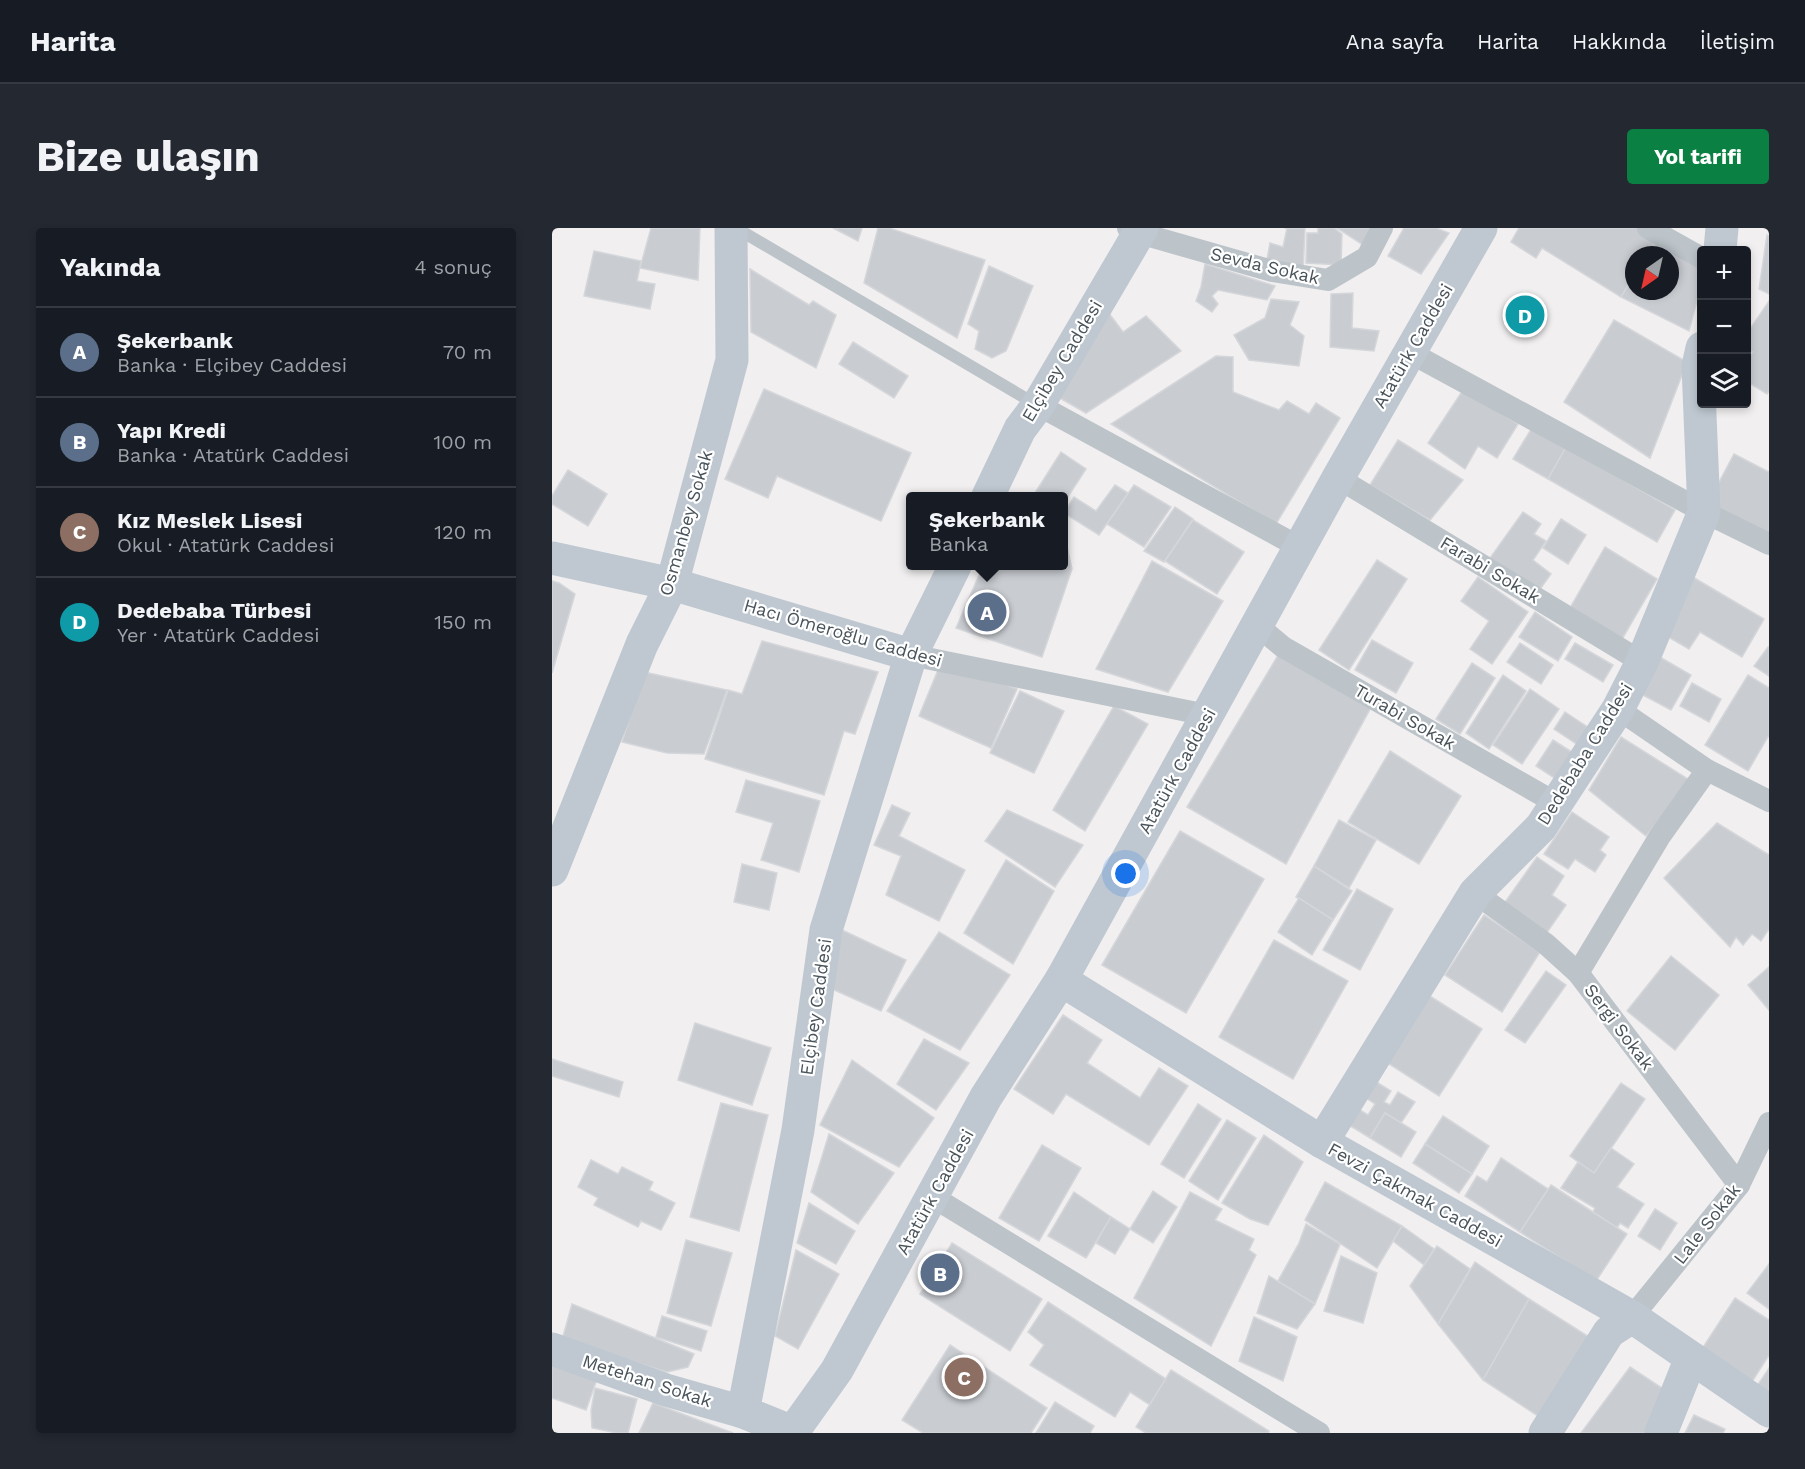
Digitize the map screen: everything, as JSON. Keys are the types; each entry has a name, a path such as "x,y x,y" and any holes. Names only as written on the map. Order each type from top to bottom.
{"street":[{"name":"Osmanbey Sokak","path":"552,870 642,644 672,584 732,360 731,228"},
{"name":"Sevda Sokak","path":"1136,230 1272,271 1328,280 1366,257 1382,228"},
{"name":"Atatürk Caddesi","path":"793,1432 837,1370 986,1097 1061,980 1338,478 1481,228"},
{"path":"1648,228 1697,256"},
{"path":"1720,246 1722,228"},
{"name":"Elçibey Caddesi","path":"989,492 1020,429 1038,405 1136,230"},
{"path":"1409,352 1704,512 1769,544"},
{"name":"Dedebaba Caddesi","path":"1322,1142 1475,893 1540,827 1618,709 1642,662 1704,512 1698,366 1700,354"},
{"path":"1038,405 1301,548"},
{"name":"Farabi Sokak","path":"1338,478 1642,662"},
{"name":"Hacı Ömeroğlu Caddesi","path":"552,558 672,584 911,656 1207,715"},
{"name":"Elçibey Caddesi","path":"743,1412 798,1130 826,930 911,656 953,570"},
{"name":"Turabi Sokak","path":"1258,626 1283,647 1556,803"},
{"path":"1618,709 1707,770 1769,801"},
{"path":"1578,973 1660,836 1707,770"},
{"name":"Sergi Sokak","path":"1475,893 1546,945 1578,973 1739,1185"},
{"name":"Fevzi Çakmak Caddesi","path":"1061,980 1322,1142 1632,1317 1769,1410"},
{"name":"Lale Sokak","path":"1632,1317 1739,1185 1769,1123"},
{"path":"933,1197 1319,1433"},
{"path":"1545,1433 1609,1332 1632,1317"},
{"name":"Metehan Sokak","path":"552,1349 666,1390 743,1412"},
{"path":"1661,1433 1691,1358"},
{"path":"743,1412 793,1432"}],"lane":[{"path":"736,228 1038,405"}],"building":[{"path":"651,228 700,228 698,280 640,268"},
{"path":"833,228 862,228 858,241"},
{"path":"878,228 889,228 985,260 957,338 864,283"},
{"path":"1287,228 1305,228 1303,271 1266,265 1270,243 1283,247"},
{"path":"1318,228 1334,228 1342,234 1341,265 1306,263 1307,233 1318,233"},
{"path":"1337,228 1378,228 1366,247"},
{"path":"1404,228 1436,228 1449,233 1421,274 1388,256"},
{"path":"1519,228 1637,228 1656,240 1652,246 1625,246 1625,291 1621,297 1542,248 1536,258 1511,242"},
{"path":"1767,235 1769,236 1769,294 1759,289"},
{"path":"1656,240 1666,246 1652,246"},
{"path":"594,251 641,261 637,281 655,284 650,309 584,296"},
{"path":"1679,254 1697,265 1697,301 1689,331 1627,300 1679,300"},
{"path":"1205,264 1275,286 1267,300 1218,290 1212,296 1218,304 1212,312 1196,301"},
{"path":"989,266 1033,286 1006,351 992,358 975,349 979,331 968,324"},
{"path":"750,269 809,305 813,301 836,315 816,368 751,332"},
{"path":"1353,293 1352,328 1379,331 1374,351 1330,347 1331,294"},
{"path":"1271,299 1299,302 1290,325 1304,336 1299,366 1249,360 1234,335 1265,318"},
{"path":"1769,301 1769,391 1767,394 1751,384 1751,355 1753,352 1751,351 1751,328"},
{"path":"1108,312 1123,332 1146,316 1181,351 1086,413 1058,397"},
{"path":"1614,320 1687,362 1650,458 1564,402"},
{"path":"853,342 908,376 894,398 839,364"},
{"path":"1216,356 1233,357 1233,392 1279,410 1287,401 1309,414 1316,403 1340,418 1276,524 1111,424"},
{"path":"764,389 911,453 881,521 777,476 768,498 725,479"},
{"path":"1463,390 1518,424 1497,458 1478,446 1465,469 1428,443"},
{"path":"1533,426 1566,447 1548,479 1513,459"},
{"path":"1398,440 1463,480 1430,520 1370,485"},
{"path":"1566,447 1675,510 1657,542 1548,479"},
{"path":"1061,452 1086,469 1068,497 1068,492 1036,492"},
{"path":"1734,454 1769,472 1769,535 1708,503"},
{"path":"568,470 607,494 588,526 552,504 552,496"},
{"path":"1115,485 1128,493 1099,535 1068,516 1068,507 1074,497 1096,511"},
{"path":"1134,485 1171,507 1144,547 1107,524"},
{"path":"1175,507 1193,519 1164,562 1144,551"},
{"path":"1523,512 1541,524 1534,534 1546,541 1533,560 1551,574 1538,592 1490,558"},
{"path":"1561,519 1586,535 1568,564 1543,548"},
{"path":"1193,520 1244,552 1217,594 1165,561"},
{"path":"1605,547 1657,579 1621,641 1570,608"},
{"path":"1068,552 1072,569 1042,657 956,628 981,570 1068,570"},
{"path":"1377,560 1407,579 1349,670 1319,650"},
{"path":"1152,561 1223,601 1168,692 1096,669"},
{"path":"1691,576 1764,619 1742,657 1700,632 1689,649 1658,631"},
{"path":"1478,577 1528,612 1492,664 1470,649 1489,621 1461,601"},
{"path":"552,581 575,594 552,673"},
{"path":"1535,612 1572,637 1558,661 1519,637"},
{"path":"1372,640 1413,663 1396,693 1355,670"},
{"path":"762,641 878,672 855,734 844,731 824,795 705,759 728,690 742,694"},
{"path":"1520,643 1553,665 1541,684 1507,662"},
{"path":"1575,643 1613,665 1603,682 1565,659"},
{"path":"1283,647 1375,700 1286,864 1187,807"},
{"path":"1769,647 1769,676 1754,666"},
{"path":"1658,656 1691,675 1671,710 1639,693"},
{"path":"1472,663 1495,678 1460,734 1436,719"},
{"path":"938,670 975,674 1017,689 991,748 919,716"},
{"path":"644,672 727,690 704,754 667,753 622,742"},
{"path":"1503,675 1526,691 1489,749 1466,733"},
{"path":"1748,675 1769,688 1769,735 1748,771 1705,745"},
{"path":"1692,683 1721,699 1709,722 1680,706"},
{"path":"1530,689 1559,709 1522,764 1493,745"},
{"path":"1020,691 1064,711 1034,773 990,753"},
{"path":"1114,706 1148,724 1085,831 1053,810"},
{"path":"1565,712 1589,728 1578,745 1554,729"},
{"path":"1621,737 1691,781 1646,836 1589,790"},
{"path":"1553,740 1575,754 1559,781 1536,766"},
{"path":"1390,751 1461,796 1419,864 1348,822"},
{"path":"746,780 820,801 799,872 761,860 773,823 736,812"},
{"path":"892,805 910,813 899,836 965,870 939,921 886,895 901,856 874,845"},
{"path":"1007,810 1083,845 1055,887 985,841"},
{"path":"1572,812 1609,837 1600,850 1606,855 1595,872 1575,859 1568,869 1544,854"},
{"path":"1339,820 1376,840 1349,888 1314,866"},
{"path":"1717,823 1769,855 1769,929 1761,941 1752,934 1743,945 1736,937 1730,947 1664,878"},
{"path":"1180,831 1264,879 1186,1013 1102,965"},
{"path":"1537,857 1564,876 1552,895 1566,905 1546,934 1503,905"},
{"path":"1006,860 1054,891 1013,964 964,933"},
{"path":"742,864 777,873 769,910 734,902"},
{"path":"1314,866 1352,891 1333,920 1296,897"},
{"path":"1357,889 1393,909 1360,970 1323,950"},
{"path":"1299,898 1333,920 1312,955 1278,932"},
{"path":"1484,915 1540,952 1502,1012 1445,975"},
{"path":"842,930 906,960 881,1011 830,988"},
{"path":"939,932 1010,975 960,1050 887,1011"},
{"path":"1274,940 1348,981 1293,1079 1219,1037"},
{"path":"1671,956 1719,995 1675,1050 1627,1011"},
{"path":"1769,967 1769,1010 1748,985"},
{"path":"1546,971 1566,985 1525,1043 1505,1030"},
{"path":"1425,993 1482,1029 1439,1096 1383,1060"},
{"path":"1063,1015 1102,1040 1087,1063 1140,1098 1159,1068 1188,1086 1149,1145 1066,1094 1053,1114 1014,1089"},
{"path":"695,1023 771,1048 752,1105 678,1080"},
{"path":"924,1039 969,1063 936,1110 897,1084"},
{"path":"552,1059 623,1082 619,1097 552,1076"},
{"path":"852,1060 934,1118 899,1167 820,1125"},
{"path":"1373,1080 1391,1091 1384,1102 1390,1105 1398,1092 1415,1102 1401,1123 1385,1113 1370,1138 1349,1125 1352,1105 1368,1115 1375,1104 1363,1096"},
{"path":"1621,1083 1645,1099 1594,1173 1570,1156"},
{"path":"721,1103 768,1115 739,1231 690,1217"},
{"path":"1198,1104 1221,1119 1184,1178 1161,1164"},
{"path":"1385,1113 1416,1132 1401,1157 1370,1138"},
{"path":"1443,1116 1489,1146 1472,1174 1425,1144"},
{"path":"1227,1120 1256,1138 1218,1200 1189,1181"},
{"path":"829,1134 894,1173 858,1224 811,1192"},
{"path":"1264,1135 1303,1162 1268,1225 1250,1219 1222,1203"},
{"path":"1425,1144 1472,1174 1459,1193 1413,1163"},
{"path":"1042,1145 1081,1168 1039,1241 999,1218"},
{"path":"1611,1148 1634,1164 1617,1187 1644,1204 1628,1228 1620,1223 1617,1228 1593,1212 1595,1208 1561,1188 1578,1162 1594,1173"},
{"path":"1501,1158 1548,1189 1520,1232 1465,1196 1477,1176 1487,1182"},
{"path":"591,1160 618,1174 622,1167 653,1182 649,1190 675,1203 661,1230 641,1221 638,1227 594,1205 598,1198 578,1187"},
{"path":"1325,1182 1402,1226 1377,1268 1305,1220"},
{"path":"1551,1185 1627,1234 1596,1281 1520,1232"},
{"path":"1153,1191 1177,1207 1153,1243 1130,1229"},
{"path":"1074,1192 1111,1217 1086,1258 1048,1236"},
{"path":"1190,1192 1222,1209 1215,1220 1254,1239 1249,1250 1256,1255 1211,1346 1134,1298"},
{"path":"809,1203 855,1231 836,1264 797,1243"},
{"path":"1655,1209 1677,1223 1660,1250 1638,1236"},
{"path":"1111,1217 1130,1229 1115,1254 1096,1243"},
{"path":"1306,1224 1340,1244 1315,1304 1278,1281 1299,1243"},
{"path":"1402,1226 1434,1249 1424,1265 1393,1241"},
{"path":"686,1240 732,1253 711,1326 667,1313"},
{"path":"952,1243 1042,1299 1010,1351 920,1294"},
{"path":"1437,1246 1470,1269 1438,1324 1410,1286"},
{"path":"796,1250 839,1274 798,1349 775,1336"},
{"path":"1341,1256 1377,1273 1363,1323 1324,1311"},
{"path":"1475,1262 1529,1299 1483,1380 1438,1324"},
{"path":"1769,1264 1769,1309 1747,1293"},
{"path":"1269,1276 1315,1304 1297,1329 1257,1313"},
{"path":"1735,1298 1769,1320 1769,1355 1750,1385 1700,1352"},
{"path":"1529,1299 1597,1342 1544,1420 1483,1380"},
{"path":"1048,1302 1166,1379 1150,1405 1130,1392 1115,1417 1030,1365 1044,1345 1028,1332"},
{"path":"572,1304 694,1354 688,1367 667,1372 562,1340"},
{"path":"662,1316 707,1331 701,1351 656,1337"},
{"path":"1254,1317 1297,1337 1283,1381 1239,1361"},
{"path":"950,1345 1047,1408 1031,1433 923,1433 902,1420"},
{"path":"552,1352 597,1379 586,1410 552,1398"},
{"path":"1630,1367 1668,1392 1653,1433 1581,1433"},
{"path":"1769,1368 1769,1398 1755,1389"},
{"path":"1171,1370 1269,1431 1268,1433 1146,1433 1136,1427"},
{"path":"595,1388 637,1399 628,1433 592,1428 591,1411"},
{"path":"1055,1402 1094,1426 1090,1433 1036,1433"},
{"path":"653,1403 733,1433 639,1433"},
{"path":"1694,1415 1725,1429 1723,1433 1685,1433"}],"place":[{"name":"Dedebaba Türbesi","path":"1525,315"},
{"name":"Şekerbank","path":"987,612"},
{"name":"Yapı Kredi","path":"940,1273"},
{"name":"Kız Meslek Lisesi","path":"964,1377"}]}
